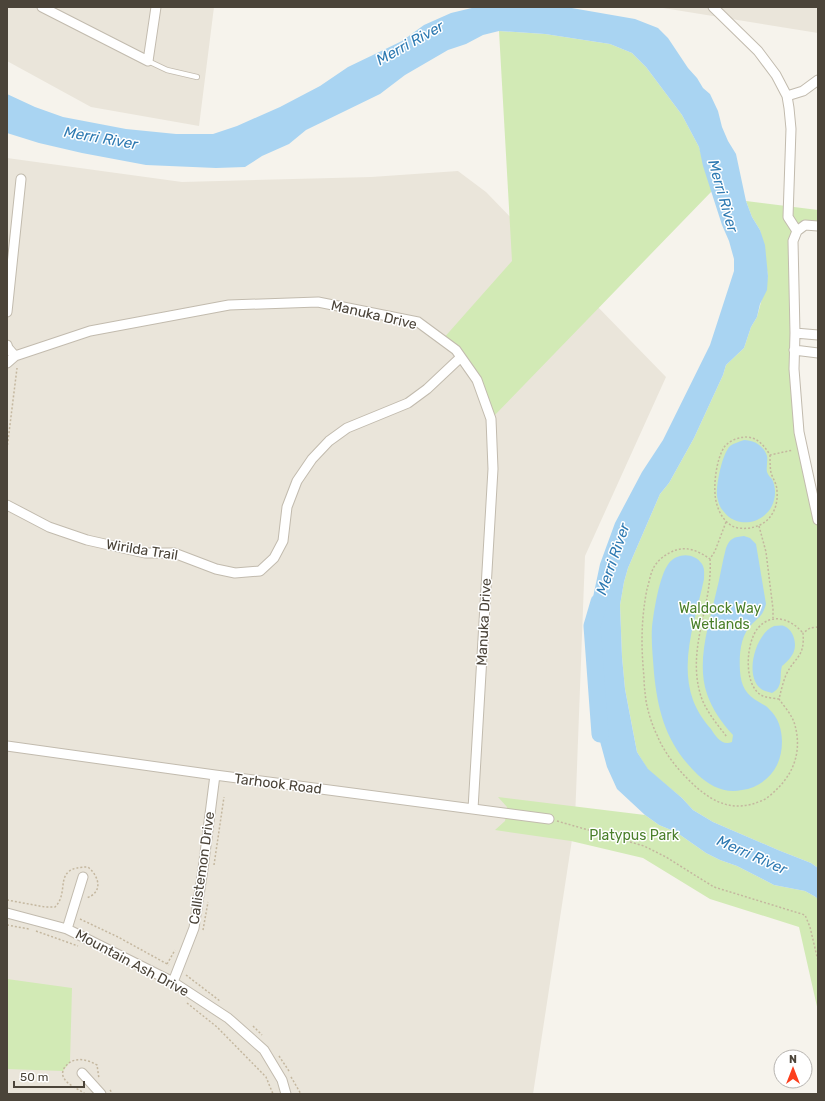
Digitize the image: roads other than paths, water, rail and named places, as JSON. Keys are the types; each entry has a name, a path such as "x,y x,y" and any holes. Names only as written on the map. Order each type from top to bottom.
{"street":[{"path":"42,7 148,61 156,7"},
{"path":"712,7 758,51 776,75 787,96 791,130 788,217 797,231"},
{"path":"787,96 803,90 818,80"},
{"path":"7,312 10,253 21,179"},
{"path":"818,226 805,225 797,231 793,241 794,350 799,432 818,517"},
{"name":"Manuka Drive","path":"16,356 90,331 229,305 318,302 418,322 456,350 477,380 491,419 492,441 492,477 473,809"},
{"path":"795,333 818,335"},
{"path":"7,345 16,356 7,363"},
{"path":"794,350 818,353"},
{"name":"Wirilda Trail","path":"7,505 49,527 87,540 145,553 174,553 216,569 235,573 260,571 274,558 283,541 287,507 296,481 312,459 329,442 347,428 408,404 427,389 461,357"},
{"name":"Tarhook Road","path":"7,746 549,819"},
{"name":"Callistemon Drive","path":"173,982 194,928 215,775"},
{"path":"67,929 83,877"},
{"name":"Mountain Ash Drive","path":"7,913 67,929 173,982 228,1018 264,1050 282,1080 286,1094"},
{"path":"82,1073 101,1094"}],"lane":[{"path":"148,61 167,70 197,77"}],"water":[{"path":"476,7 566,7 635,19 658,28 668,38 703,88 710,94 718,111 722,127 728,141 736,154 746,201 752,217 760,230 765,245 768,276 767,290 760,304 757,317 751,327 744,348 726,365 723,375 694,438 669,483 660,494 628,568 620,605 625,689 637,752 648,769 682,798 693,810 713,822 811,863 818,868 818,899 805,891 774,885 737,866 720,860 706,853 676,832 659,825 645,815 617,789 607,767 598,734 599,704 593,677 592,602 600,564 615,523 642,472 663,440 710,345 734,271 734,259 729,241 722,225 703,166 699,147 682,115 646,67 632,53 610,44 545,34 499,31 483,35 466,44 448,50 405,75 380,94 306,130 289,144 262,156 245,167 216,168 146,165 82,153 39,143 7,133 7,94 35,107 63,117 126,129 176,134 213,134 237,126 280,107 320,86 348,67 402,41 424,25 451,13"},
{"path":"744,440 758,444 766,452 767,472 773,481 775,492 771,508 766,514 753,521 745,522 730,518 721,509 717,496 717,485 724,456 730,446"},
{"path":"744,536 750,538 756,544 766,604 762,613 745,633 741,646 740,671 745,690 774,714 780,728 782,743 780,758 771,775 767,779 748,789 730,791 713,786 698,775 687,764 666,728 658,702 656,688 652,650 652,627 662,576 665,569 676,557 686,555 695,557 703,566 704,579 690,640 688,655 689,685 697,708 715,735 722,742 732,742 733,735 718,716 707,694 704,682 703,656 707,630 726,548 729,542 733,539"},
{"path":"774,626 783,626 790,630 794,637 795,648 792,655 782,666 780,684 776,691 772,693 761,689 755,682 753,664 757,645 768,630"}],"waterway":[{"name":"Merri River","path":"599,602 592,626 600,734"}],"park label":[{"name":"Waldock Way Wetlands","path":"720,616"},
{"name":"Platypus Park","path":"634,835"}]}
